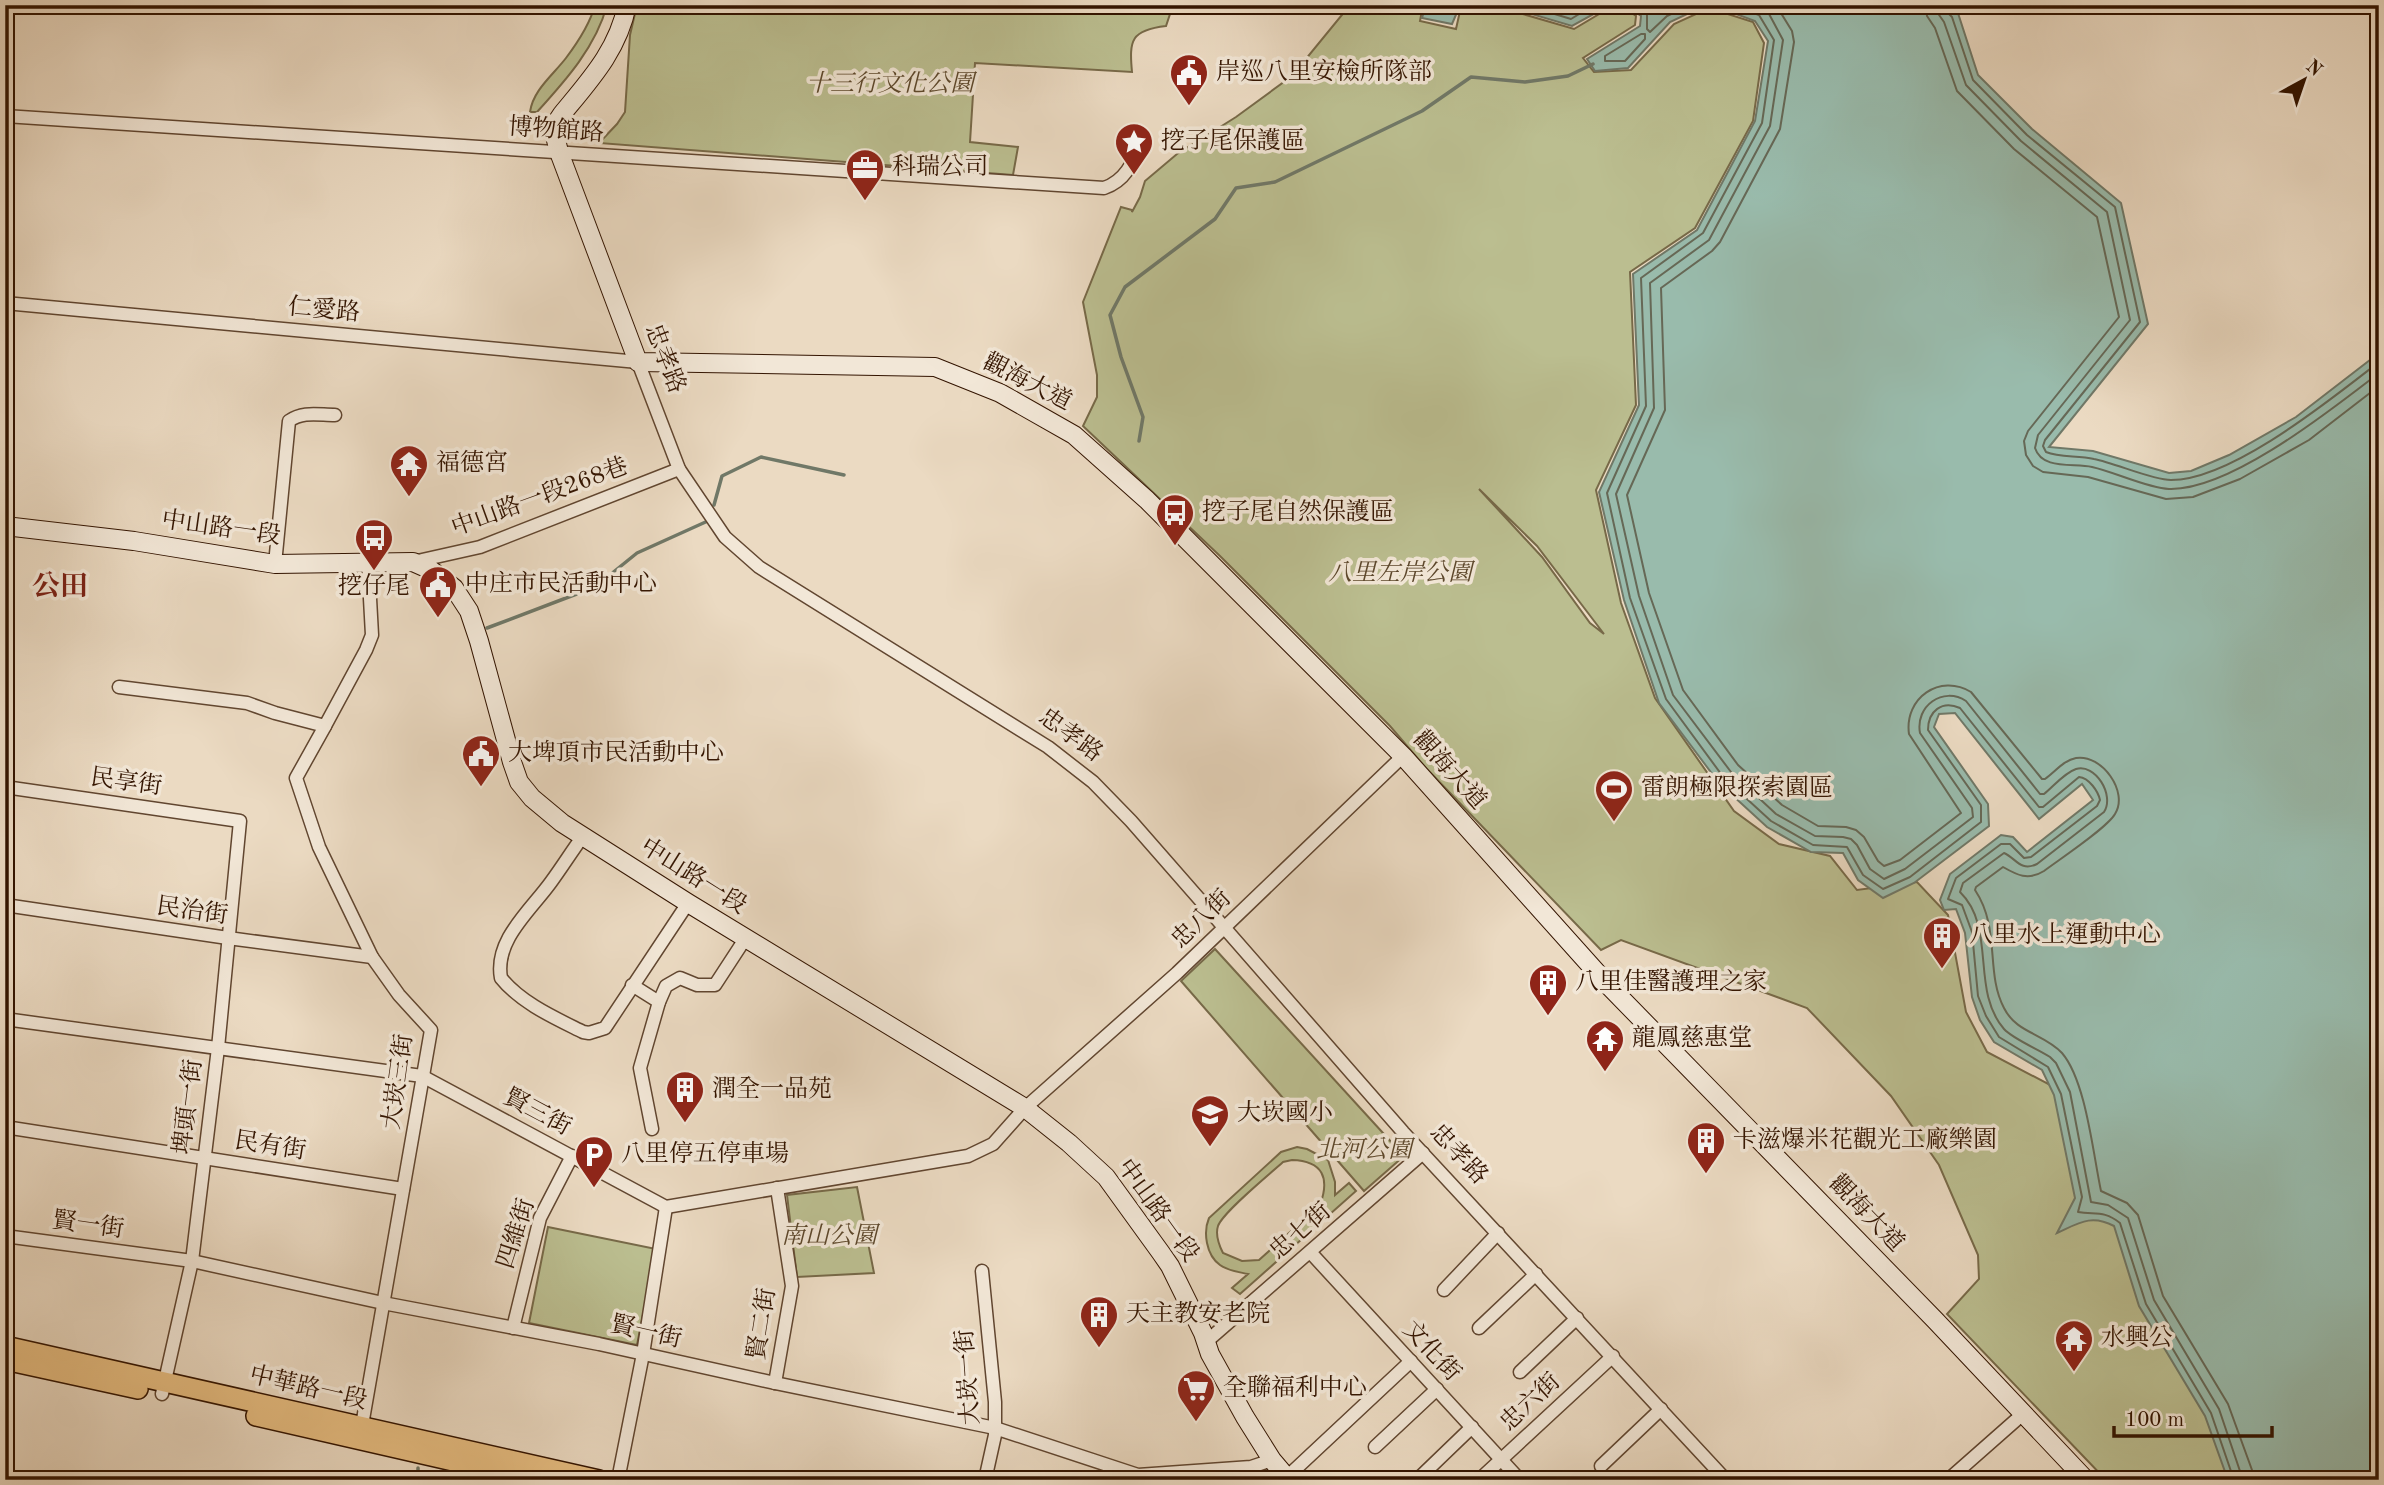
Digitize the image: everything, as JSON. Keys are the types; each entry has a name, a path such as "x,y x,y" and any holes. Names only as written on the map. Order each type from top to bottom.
{"main road":[{"name":"中華路一段","path":"5,1346 164,1388 361,1433 599,1480"},
{"name":"中華路一段","path":"5,1360 164,1388"},
{"name":"中華路一段","path":"361,1433 536,1480"}],"street":[{"name":"忠孝路","path":"627,5 623,22 607,57 558,120 555,136 679,469 725,537 759,567 1048,747 1093,782 1131,821 1423,1153 1726,1480"},
{"name":"博物館路","path":"5,116 1104,188 1122,179 1140,144"},
{"name":"仁愛路","path":"5,303 638,362"},
{"name":"觀海大道","path":"638,362 934,367 1000,393 1074,435 1147,500 1403,756 1608,985 2086,1480"},
{"path":"275,564 289,422 298,415 335,415"},
{"name":"中山路一段268巷","path":"413,562 480,547 679,469"},
{"name":"中山路一段","path":"5,526 134,541 275,564 413,562 437,574 454,588 469,611 519,782 532,799 562,823 688,904 1025,1108 1069,1143 1106,1177 1170,1266 1210,1354 1272,1460 1288,1478"},
{"name":"大崁三街","path":"361,1433 431,1030 399,995 372,957 319,847 296,779 372,635 368,562"},
{"path":"119,687 247,703 325,726"},
{"name":"忠八街","path":"1025,1108 1224,929 1403,756"},
{"name":"民享街","path":"5,787 240,821"},
{"name":"埤頭一街","path":"164,1388 192,1261 218,1048 240,821"},
{"path":"583,836 551,883 514,929 502,957 501,978 517,994 583,1032 605,1028 688,904"},
{"name":"民治街","path":"5,905 229,939 372,957"},
{"path":"653,1129 640,1068 666,986 680,978 697,985 715,985 745,939"},
{"path":"632,985 659,1002"},
{"name":"賢三街","path":"5,1019 422,1076 666,1207"},
{"path":"618,1480 643,1353 666,1207 968,1156 993,1144 1025,1108"},
{"name":"民有街","path":"5,1127 403,1189"},
{"name":"忠七街","path":"1206,1342 1423,1153"},
{"name":"四維街","path":"513,1328 540,1218 572,1156"},
{"name":"賢二街","path":"775,1383 792,1286 777,1188"},
{"path":"1444,1290 1498,1233"},
{"name":"賢一街","path":"5,1236 192,1261 383,1303 643,1353 775,1383 896,1406 995,1428 1138,1475 1251,1467 1272,1460"},
{"name":"文化街","path":"1311,1252 1520,1480"},
{"name":"大崁一街","path":"982,1272 995,1402 995,1428 985,1480"},
{"path":"1479,1328 1536,1275"},
{"path":"1520,1372 1577,1318"},
{"name":"忠六街","path":"1479,1480 1613,1356"},
{"path":"1288,1478 1411,1361"},
{"path":"1375,1447 1437,1389"},
{"path":"1601,1466 1661,1409"},
{"path":"1948,1480 2024,1413"},
{"path":"1417,1480 1472,1427"}],"green space":[{"path":"595,5 607,5 587,49 569,76 537,112 530,112 539,90 579,39"},
{"name":"十三行文化公園","path":"637,5 1173,5 1166,26 1146,30 1135,38 1131,52 1132,72 975,63 970,142 1018,147 1013,175 599,143 625,112 630,35"},
{"name":"八里左岸公園","path":"1350,5 1423,5 1420,21 1456,29 1460,11 1474,5 1492,5 1574,29 1606,10 1621,5 1636,16 1635,25 1583,58 1594,72 1631,70 1674,24 1709,8 1753,22 1764,43 1753,121 1695,228 1630,272 1636,405 1596,490 1621,603 1655,698 1734,811 1779,844 1830,856 1857,890 1917,882 1948,915 1966,1012 1987,1052 2056,1088 2126,1209 2236,1480 2106,1480 1947,1314 1979,1279 1978,1255 1939,1165 1891,1096 1807,1008 1621,940 1601,950 1426,768 1390,726 1220,556 1083,426 1097,397 1097,375 1083,302 1121,207 1132,212 1145,181 1177,154 1236,117 1292,76","holes":["1479,489 1537,546 1604,634 1590,623 1542,557"]},
{"name":"北河公園","path":"1215,949 1404,1156 1364,1191 1181,981"},
{"path":"1297,1147 1307,1149 1328,1160 1335,1182 1335,1195 1349,1183 1356,1191 1240,1294 1232,1288 1248,1274 1226,1269 1215,1261 1207,1243 1207,1224 1209,1218 1281,1152","holes":["1303,1161 1317,1168 1324,1179 1320,1205 1259,1260 1242,1261 1223,1253 1217,1229 1228,1212 1283,1162"]},
{"name":"南山公園","path":"857,1187 874,1273 797,1277 787,1195"},
{"path":"548,1227 656,1249 637,1345 529,1323"}],"water":[{"path":"1426,5 1468,5 1458,10 1452,24 1422,18"},
{"path":"1501,5 1610,5 1572,26"},
{"path":"1626,5 1706,5 1670,22 1628,68 1595,71 1587,59 1640,26 1641,16"},
{"path":"1712,5 1944,5 1957,10 1978,75 2032,129 2121,203 2148,324 2049,447 2093,451 2169,473 2191,471 2229,455 2296,417 2379,353 2379,1480 2228,1480 2205,1416 2139,1306 2114,1226 2092,1220 2057,1233 2075,1198 2054,1095 2042,1070 1994,1042 1980,1020 1972,997 1965,933 1956,909 1944,910 1940,900 1950,874 2001,835 2013,837 2027,852 2093,800 2082,784 2039,819 1955,713 1939,714 1934,727 1988,804 1989,826 1914,883 1883,898 1858,880 1843,853 1811,852 1767,827 1719,783 1659,703 1624,600 1599,492 1639,405 1633,274 1697,230 1755,121 1768,41 1755,21"}],"waterway":[{"path":"1139,441 1143,417 1121,357 1110,315 1125,287 1215,219 1236,188 1275,182 1422,111 1471,77 1525,82 1568,76 1593,64"},
{"path":"714,505 722,476 761,457 844,475"},
{"path":"487,628 595,587 637,553 710,520"},
{"path":"418,1468 418,1476 422,1480"}],"place":[{"name":"岸巡八里安檢所隊部","path":"1189,107"},
{"name":"挖子尾保護區","path":"1134,176"},
{"name":"科瑞公司","path":"865,202"},
{"name":"福德宮","path":"409,498"},
{"name":"挖子尾自然保護區","path":"1175,547"},
{"name":"挖仔尾","path":"374,572"},
{"name":"中庄市民活動中心","path":"438,619"},
{"name":"大埤頂市民活動中心","path":"481,788"},
{"name":"雷朗極限探索園區","path":"1614,823"},
{"name":"八里水上運動中心","path":"1942,970"},
{"name":"八里佳醫護理之家","path":"1548,1017"},
{"name":"龍鳳慈惠堂","path":"1605,1073"},
{"name":"潤全一品苑","path":"685,1124"},
{"name":"大崁國小","path":"1210,1148"},
{"name":"卡滋爆米花觀光工廠樂園","path":"1706,1175"},
{"name":"八里停五停車場","path":"594,1189"},
{"name":"天主教安老院","path":"1099,1349"},
{"name":"水興公","path":"2074,1373"},
{"name":"全聯福利中心","path":"1196,1423"}],"district":[{"name":"公田","path":"60,588"}]}
